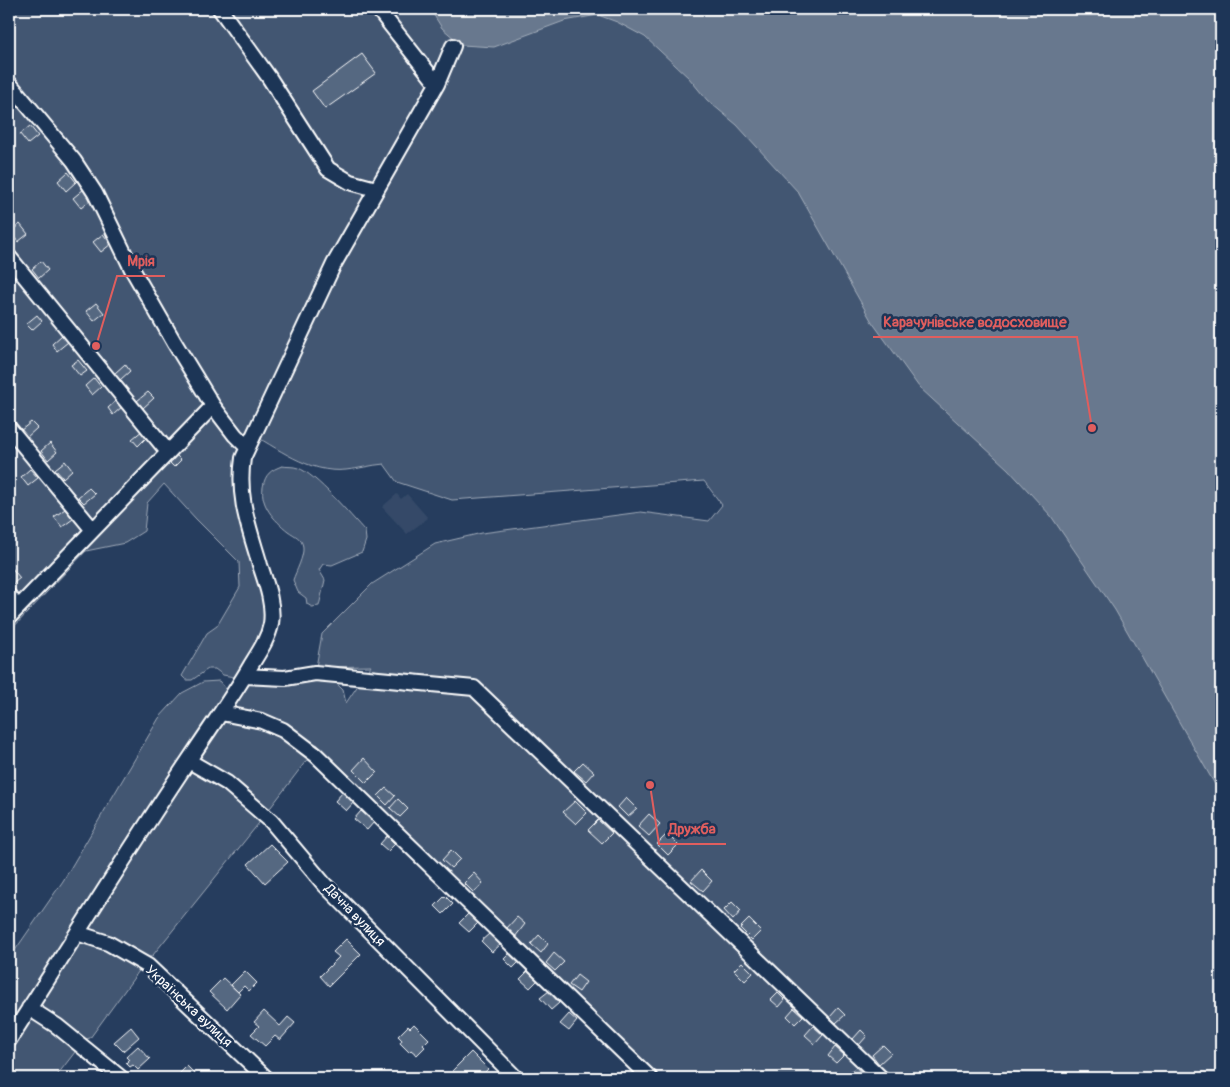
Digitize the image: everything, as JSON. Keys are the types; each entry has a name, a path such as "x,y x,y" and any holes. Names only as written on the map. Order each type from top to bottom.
{"street":[{"path":"220,9 268,76 328,169 350,182 376,189"},
{"path":"378,9 437,84"},
{"path":"9,1040 188,761 245,676 264,642 271,624 271,608 268,590 248,525 242,498 240,477 243,458 334,264 437,84 453,46"},
{"path":"9,83 74,161 95,193 132,269 213,406 235,435 247,447"},
{"path":"9,257 168,452"},
{"path":"13,612 213,406"},
{"path":"9,428 93,530"},
{"path":"9,596 13,612"},
{"path":"245,676 284,678 315,673 474,688 881,1078"},
{"path":"221,713 262,722 283,730 316,755 650,1078"},
{"name":"Дачна вулиця","path":"188,761 227,784 271,821 324,884 516,1078"},
{"name":"Українська вулиця","path":"78,933 108,943 148,966 266,1078"},
{"path":"29,1008 57,1026 121,1078"}],"shaded area":[{"path":"9,9 688,9 719,92 1221,690 1221,1078 656,1078 317,744 314,745 228,710 249,680 329,676 343,690 346,703 371,666 316,667 322,634 372,584 435,544 482,533 641,512 709,521 722,505 704,481 452,500 397,482 384,464 346,470 319,468 293,458 246,431 236,453 234,477 238,502 264,591 267,623 260,640 234,677 223,675 215,669 208,669 192,680 186,680 182,676 207,633 217,626 240,587 239,562 164,484 147,503 144,531 125,543 86,551 9,632"},
{"path":"430,9 1221,9 1221,795 1115,610 1051,516 1008,469 919,387 872,322 798,192 737,125 707,100 689,78 645,37 617,22 598,15 564,21 494,47 462,45 442,28"},
{"path":"282,466 298,468 314,478 365,531 366,540 362,552 332,565 323,564 319,570 325,580 319,606 312,607 307,604 306,598 298,592 293,580 302,555 303,547 301,541 273,517 264,500 263,487 265,479 272,471"},
{"path":"397,494 401,499 407,494 428,518 407,534 382,507"},
{"path":"219,681 227,690 9,1027 9,959 63,881 159,718 182,693 203,682"},
{"path":"223,717 260,725 280,733 309,757 267,810 231,779 197,756"},
{"path":"191,767 225,786 260,818 259,823 153,955 146,960 84,931"},
{"path":"80,938 105,947 141,968 90,1038 86,1039 80,1039 42,1009 39,1003"},
{"path":"36,1017 74,1045 75,1052 55,1078 9,1078 9,1047 27,1019"}],"building":[{"path":"362,54 376,73 325,109 312,91"},
{"path":"30,126 38,136 28,144 20,134"},
{"path":"68,172 76,182 66,191 58,181"},
{"path":"84,189 92,199 81,208 73,198"},
{"path":"20,224 28,234 18,242 10,232"},
{"path":"103,234 111,244 101,252 93,242"},
{"path":"41,261 48,270 39,278 32,269"},
{"path":"96,303 104,313 94,321 86,311"},
{"path":"37,315 42,321 32,330 26,324"},
{"path":"62,335 68,342 57,351 52,344"},
{"path":"78,360 87,371 80,376 71,365"},
{"path":"125,364 130,371 120,380 114,374"},
{"path":"94,378 101,387 92,395 85,386"},
{"path":"148,392 154,398 143,408 137,401"},
{"path":"118,399 124,405 113,415 108,408"},
{"path":"31,422 37,428 26,438 20,431"},
{"path":"143,430 148,436 138,446 132,439"},
{"path":"50,443 57,452 48,460 41,451"},
{"path":"175,454 181,460 174,467 168,461"},
{"path":"65,461 72,470 63,478 55,469"},
{"path":"30,469 38,478 28,486 21,477"},
{"path":"89,488 95,494 84,503 78,497"},
{"path":"65,509 73,519 62,527 54,517"},
{"path":"11,567 20,578 9,587 9,569"},
{"path":"364,758 377,772 366,783 353,770"},
{"path":"583,762 594,772 586,781 574,771"},
{"path":"386,788 395,796 387,805 378,796"},
{"path":"343,792 354,802 346,811 335,801"},
{"path":"626,798 637,809 628,817 618,807"},
{"path":"398,799 408,809 400,817 390,808"},
{"path":"575,801 587,813 576,824 563,812"},
{"path":"361,811 374,822 367,830 354,819"},
{"path":"649,814 660,824 649,836 638,826"},
{"path":"598,820 612,833 602,843 588,830"},
{"path":"667,834 678,845 668,855 657,844"},
{"path":"387,836 395,844 388,851 380,844"},
{"path":"270,844 288,862 265,883 248,864"},
{"path":"451,850 460,859 451,868 442,860"},
{"path":"701,870 712,881 703,891 691,881"},
{"path":"474,873 483,883 474,893 464,883"},
{"path":"445,896 453,904 443,914 435,906"},
{"path":"732,902 741,911 733,920 724,910"},
{"path":"469,913 479,922 469,932 459,923"},
{"path":"517,917 525,924 515,937 506,929"},
{"path":"749,919 761,931 752,940 740,928"},
{"path":"489,934 500,945 492,952 481,941"},
{"path":"539,935 548,944 541,953 531,944"},
{"path":"346,939 361,954 329,986 320,976 339,957 333,952"},
{"path":"511,952 520,961 513,968 504,959"},
{"path":"554,953 564,962 555,971 546,963"},
{"path":"742,962 753,973 745,981 734,970"},
{"path":"529,970 539,979 530,988 520,979"},
{"path":"245,971 257,983 249,991 244,986 238,992 231,985"},
{"path":"577,975 586,982 579,992 569,985"},
{"path":"223,978 240,994 227,1009 209,992"},
{"path":"549,991 559,1003 551,1010 540,998"},
{"path":"778,993 785,1000 779,1007 771,1000"},
{"path":"794,1008 803,1016 795,1024 787,1016"},
{"path":"838,1008 845,1015 836,1023 830,1017"},
{"path":"264,1011 280,1026 288,1017 295,1023 280,1040 275,1036 265,1046 251,1034 259,1026 254,1022"},
{"path":"569,1014 577,1021 569,1031 560,1024"},
{"path":"414,1024 429,1039 423,1045 425,1047 417,1055 411,1050 409,1052 400,1043 402,1040 398,1036 408,1026 410,1028"},
{"path":"813,1026 823,1035 815,1044 805,1035"},
{"path":"131,1027 139,1037 123,1051 114,1042"},
{"path":"861,1030 867,1036 859,1045 853,1039"},
{"path":"883,1045 891,1053 879,1064 872,1055"},
{"path":"138,1046 150,1059 138,1070 133,1065 130,1067 126,1063 129,1060 126,1057"},
{"path":"835,1047 844,1055 836,1063 828,1056"},
{"path":"471,1052 488,1069 479,1078 459,1078 452,1071"},
{"path":"187,1066 199,1078 175,1078"},
{"path":"856,1067 863,1075 859,1078 850,1078 847,1075"}],"place":[{"name":"Мрія","path":"96,346"},
{"name":"Карачунівське водосховище","path":"1092,428"},
{"name":"Дружба","path":"650,785"}]}
